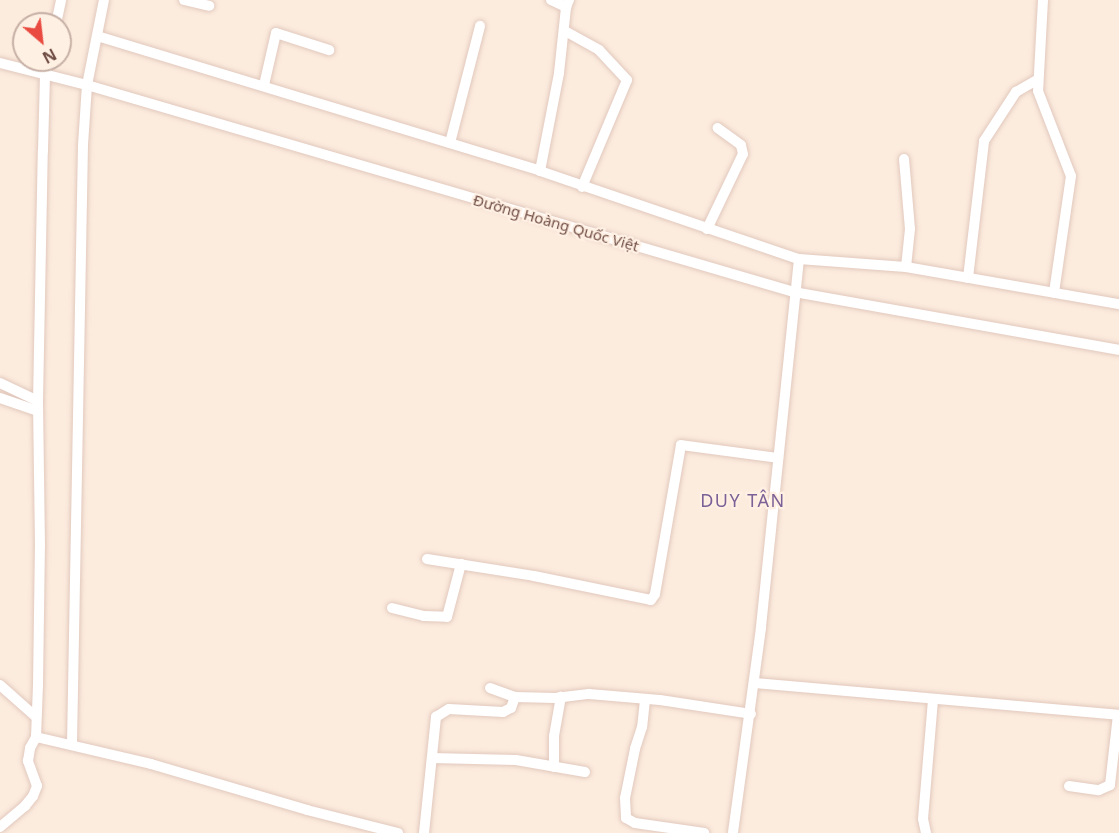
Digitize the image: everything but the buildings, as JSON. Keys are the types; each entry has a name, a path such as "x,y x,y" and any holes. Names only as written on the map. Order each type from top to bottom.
{"street":[{"path":"72,744 77,362 87,85 105,0"},
{"path":"184,0 209,6"},
{"path":"540,171 560,73 568,3 551,0"},
{"path":"1043,0 1037,80 1040,99 1071,176 1054,293"},
{"path":"450,143 480,26"},
{"path":"565,31 599,50 627,83 582,186"},
{"path":"264,85 276,33 329,50"},
{"path":"97,36 264,85 540,171 798,263 906,267 1119,304"},
{"name":"Đường Hoàng Quốc Việt","path":"0,63 87,85 794,288 1119,350"},
{"path":"0,827 33,796 36,779 28,761 30,748 36,736 40,546 38,406 46,72"},
{"path":"968,278 984,141 1016,92 1037,80"},
{"path":"707,229 743,154 741,145 718,128"},
{"path":"904,159 910,229 906,267"},
{"path":"733,833 751,714 798,263"},
{"path":"0,383 38,406"},
{"path":"0,398 38,406"},
{"path":"427,559 651,600 655,594 681,446 778,458"},
{"path":"393,608 424,616 447,617 461,564"},
{"path":"754,683 1118,715 1110,785 1099,790 1069,786"},
{"path":"0,685 36,717"},
{"path":"490,688 515,697 561,697 576,693 751,714"},
{"path":"423,833 435,723 439,713 449,709 502,712 511,708 515,697"},
{"path":"554,767 555,736 561,697"},
{"path":"926,833 923,819 933,699"},
{"path":"645,700 642,727 634,748 625,798 626,818 635,822 704,833"},
{"path":"36,736 398,833"},
{"path":"432,759 487,758 585,772"}],"district":[{"name":"DUY TÂN","path":"743,500"}]}
